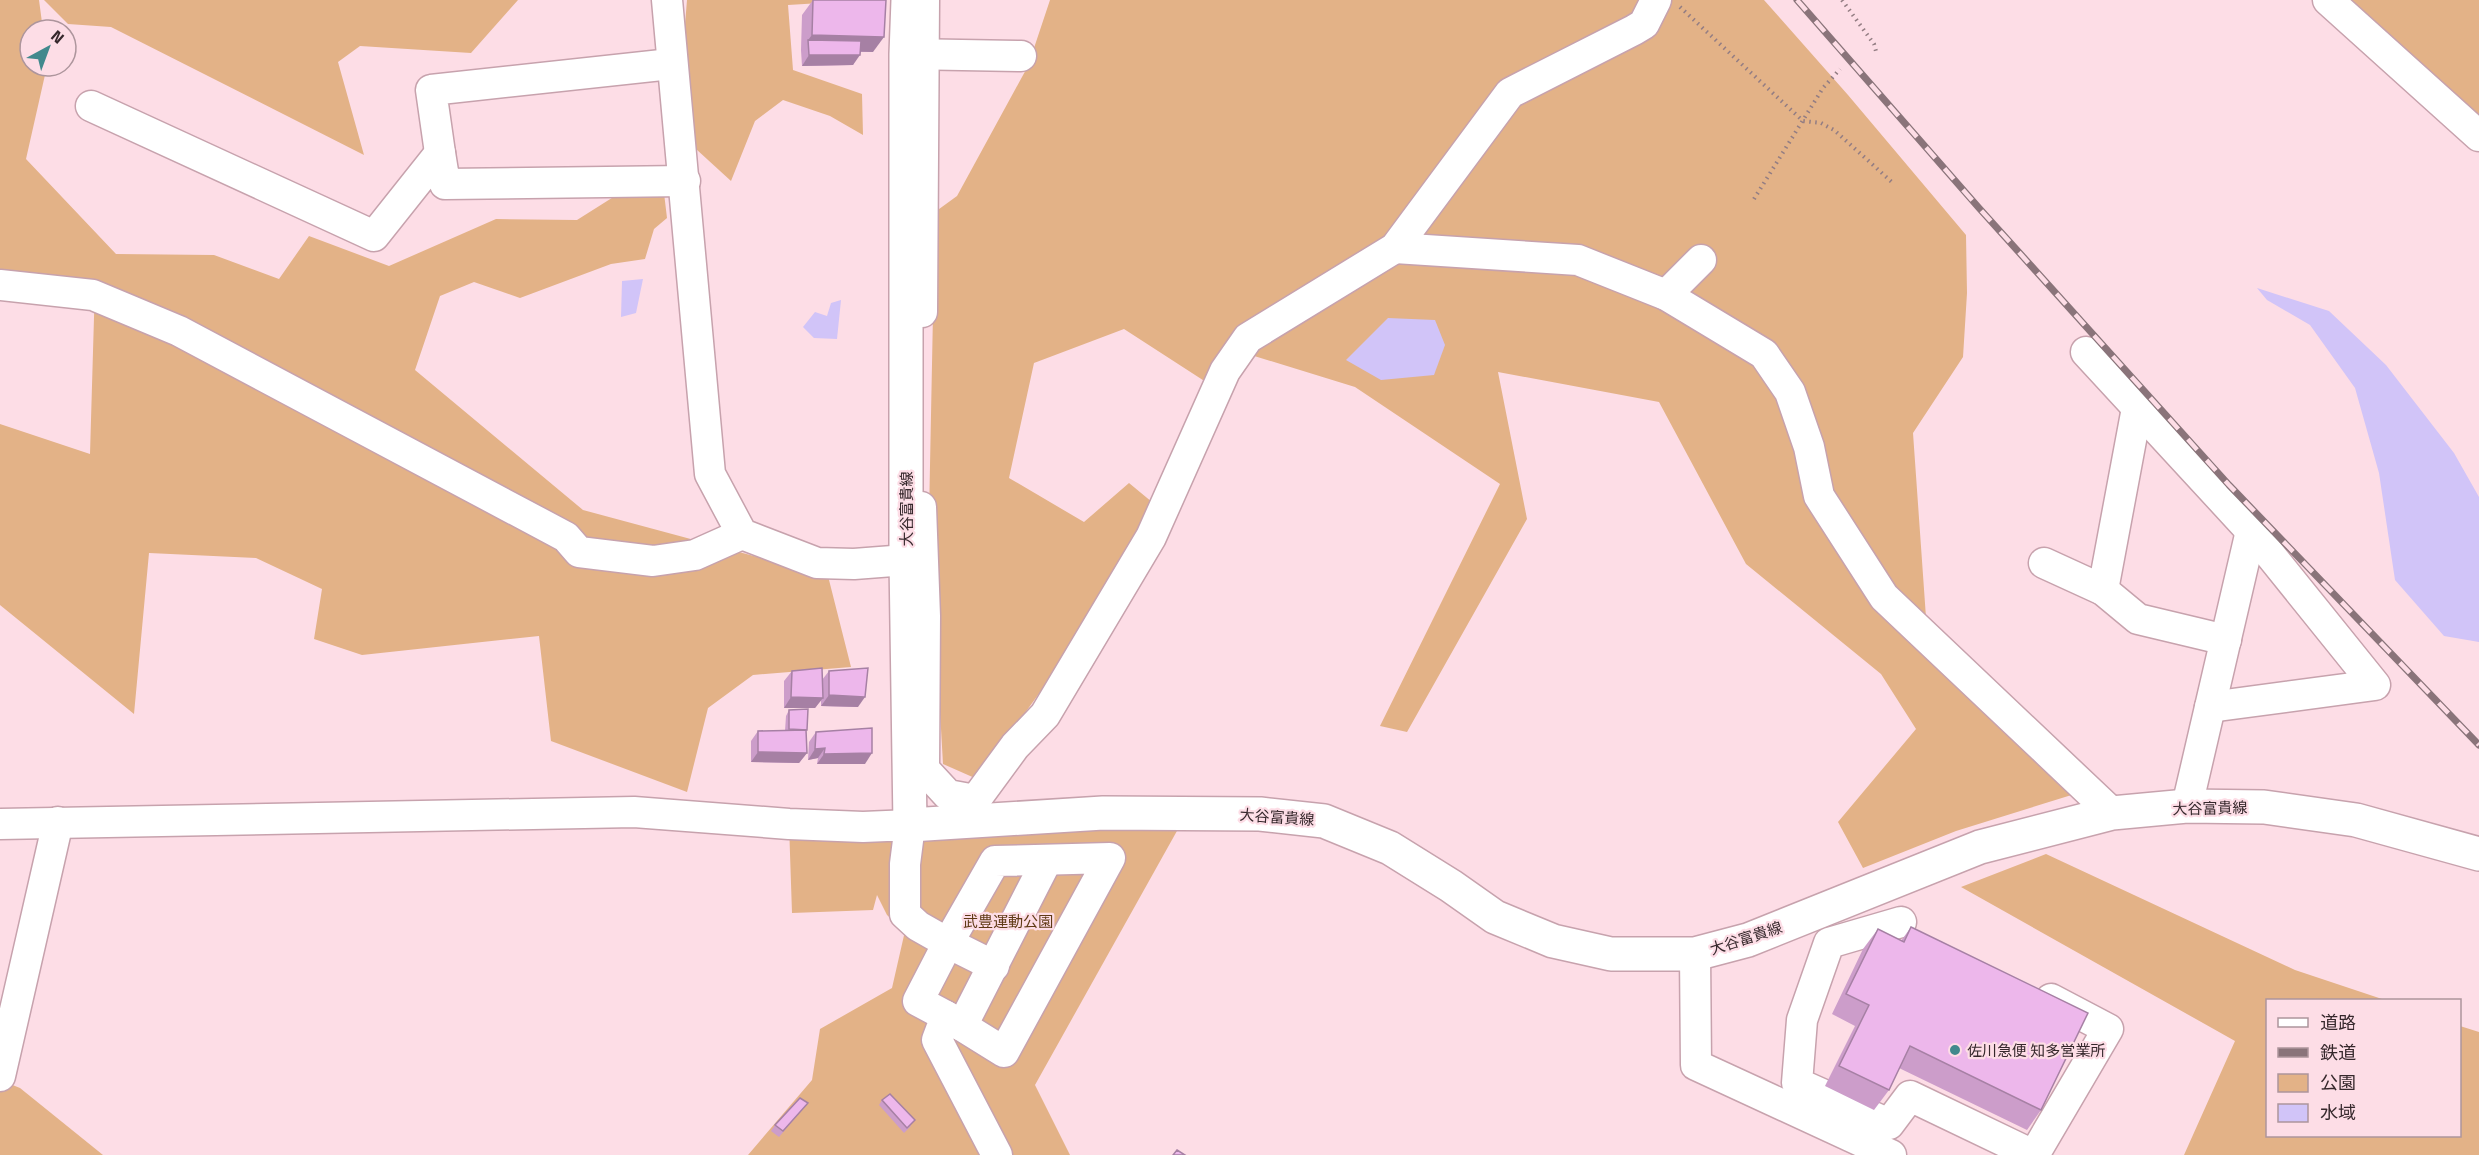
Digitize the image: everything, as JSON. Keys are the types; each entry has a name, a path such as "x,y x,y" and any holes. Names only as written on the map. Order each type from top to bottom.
{"main road":[{"name":"大谷富貴線","path":"908,0 915,54 906,560 910,825 968,811 1260,814 1324,821 1390,848 1451,886 1495,918 1553,941 1611,954 1695,954 1748,940 1980,847 2112,813 2187,806 2264,807 2356,820 2479,854"}],"street":[{"path":"667,0 710,474 742,534 817,563 854,564 906,560"},
{"path":"924,0 915,54 921,507 925,615 924,769 948,795 968,811 1015,746 1045,715 1151,537 1225,371 1248,338 1395,248 1510,93 1634,30 1644,24 1666,2"},
{"path":"2328,0 2479,136"},
{"path":"915,54 1021,56"},
{"path":"671,64 431,90 445,184 684,182"},
{"path":"91,106 374,236 440,153"},
{"path":"1395,248 1578,260 1666,295 1764,354 1790,392 1809,447 1820,496 1884,597 2112,813"},
{"path":"1666,295 1701,260"},
{"path":"0,285 93,295 179,331 566,537 579,552 653,561 695,555 742,534"},
{"path":"2086,352 2251,531 2375,685 2210,707"},
{"path":"2103,590 2137,408"},
{"path":"2187,806 2251,531"},
{"path":"2044,563 2103,590 2138,619 2226,640"},
{"path":"0,824 634,812 789,824 863,827 910,825 905,864 905,914 918,926 994,966"},
{"path":"0,1076 58,822"},
{"path":"1110,858 1004,1052 918,1001 995,861 1047,860 1110,858"},
{"path":"997,1155 937,1040 954,1021 994,966 1047,860"},
{"path":"1887,884 1911,928 1829,943 1802,1020 1797,1083 1889,1124 1910,1096 2034,1155 2108,1029 2025,986"},
{"path":"1695,954 1696,1065 1891,1155"}],"path":[{"path":"1842,0 1874,44 1877,55"},
{"path":"1666,2 1803,122 1821,123 1834,130 1893,183"},
{"path":"1754,199 1823,88 1840,69"}],"green space":[{"path":"0,0 39,0 41,18 18,18 18,78 44,78 26,159 116,254 214,255 279,279 309,236 389,266 496,219 577,220 615,196 664,193 667,218 654,229 645,259 611,264 520,298 474,282 440,296 415,370 583,510 828,576 851,667 753,675 708,708 687,792 551,741 539,636 362,655 314,639 322,589 256,558 149,553 134,714 0,605 0,424 90,454 95,283 0,273"},
{"path":"44,0 518,0 471,53 360,46 338,62 364,155 111,27 78,25 78,18 62,18"},
{"path":"687,0 870,0 788,5 793,70 862,94 863,135 830,116 783,100 755,121 731,181 696,149 682,61"},
{"path":"1050,0 1764,0 1966,235 1967,293 1963,357 1913,433 1928,646 2078,793 1956,831 1863,868 1838,822 1916,729 1881,674 1746,564 1659,402 1498,372 1527,519 1407,732 1380,726 1500,484 1355,387 1251,355 1209,384 1124,329 1034,363 1009,478 1084,522 1129,483 1158,507 1059,666 977,779 943,764 929,517 935,212 957,196 1028,66"},
{"path":"2347,0 2479,0 2479,119"},
{"name":"武豊運動公園","path":"1187,813 1035,1085 1070,1155 748,1155 812,1080 820,1029 892,988 905,931 887,915 877,895 873,910 792,913 789,824"},
{"path":"2046,854 2295,970 2382,999 2266,999 2266,1137 2461,1137 2461,1026 2479,1032 2479,1155 2184,1155 2235,1041 1961,887"},
{"path":"0,1080 20,1088 103,1155 0,1155"}],"water":[{"path":"643,279 636,313 621,317 622,281"},
{"path":"2257,288 2329,311 2386,365 2454,453 2479,497 2479,642 2444,636 2395,580 2379,473 2355,388 2310,325 2267,300"},
{"path":"841,300 837,339 814,338 803,327 815,312 827,316 831,303"},
{"path":"1388,318 1435,320 1445,345 1434,375 1381,380 1346,360"}],"building":[{"path":"813,0 886,0 884,37 812,35"},
{"path":"808,40 861,41 860,55 809,55"},
{"path":"822,668 823,698 791,697 792,671"},
{"path":"868,668 865,697 829,695 829,671"},
{"path":"808,709 807,730 789,729 789,710"},
{"path":"872,728 872,753 824,754 825,748 815,749 816,732"},
{"path":"806,730 807,753 758,752 758,731"},
{"name":"佐川急便 知多営業所","path":"1911,927 2088,1013 2041,1110 1910,1046 1889,1090 1839,1066 1869,1005 1846,994 1878,929 1904,942"},
{"path":"890,1094 915,1120 907,1128 882,1100"},
{"path":"800,1098 808,1103 783,1131 775,1125"},
{"path":"1177,1150 1185,1155 1173,1155"}],"railway":[{"path":"1797,0 1979,208 2229,485 2479,745"}],"place":[{"name":"佐川急便 知多営業所","path":"1955,1050"}]}
